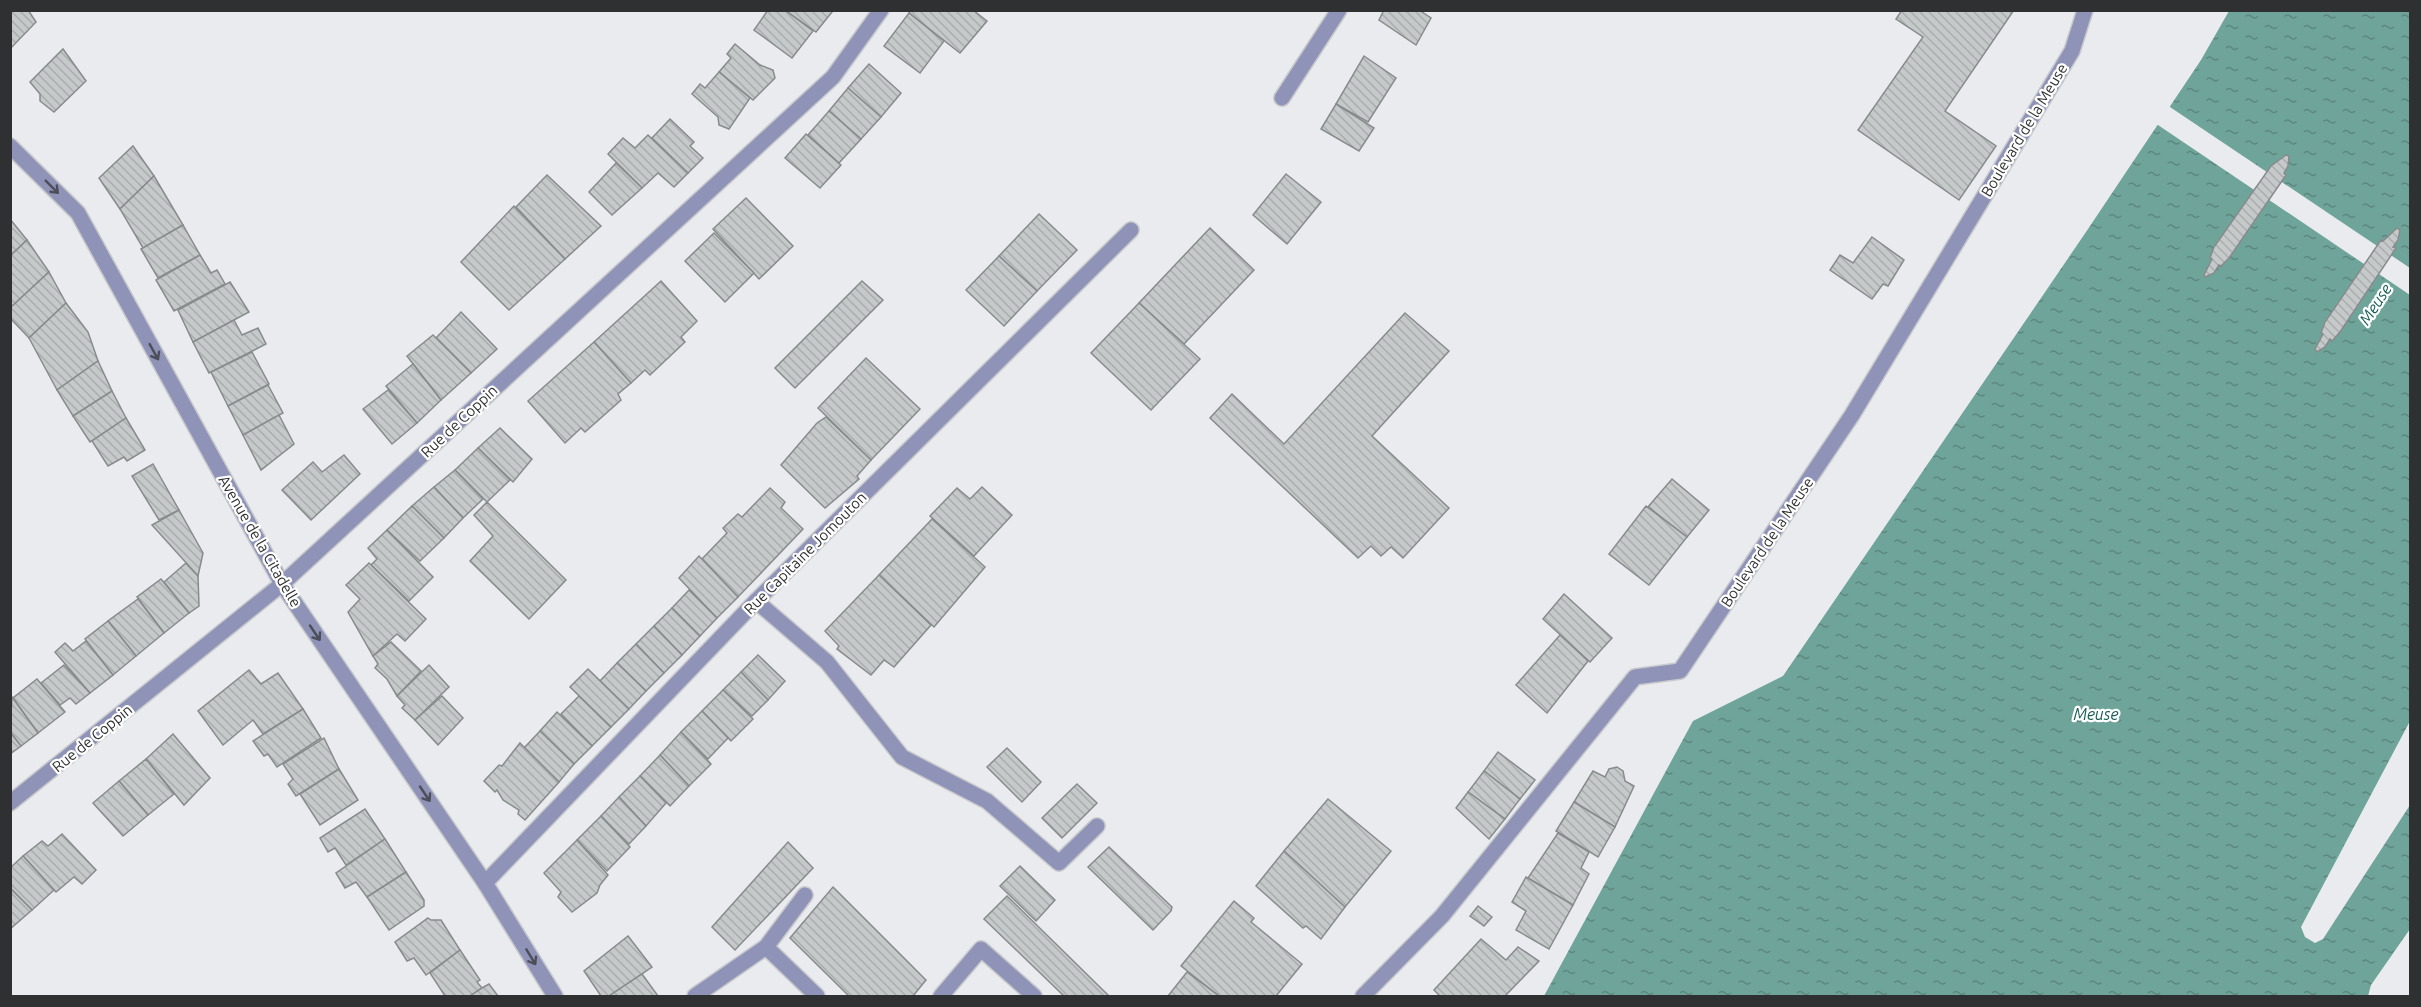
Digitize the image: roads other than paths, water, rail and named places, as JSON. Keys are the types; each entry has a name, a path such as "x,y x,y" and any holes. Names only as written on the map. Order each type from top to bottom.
{"street":[{"name":"Rue de Coppin","path":"10,803 282,584 833,77 881,10"},
{"path":"1282,98 1339,10"},
{"name":"Boulevard de la Meuse","path":"1363,996 1442,916 1635,677 1680,671 1852,416 2072,51 2085,10"},
{"name":"Avenue de la Citadelle","path":"10,146 78,213 282,584 485,883 555,996"},
{"name":"Rue Capitaine Jomouton","path":"485,883 756,601 1131,230"},
{"path":"756,601 826,662 902,757 987,801 1059,863 1097,826"},
{"path":"695,996 766,947 805,895"},
{"path":"766,947 817,996"},
{"path":"941,996 981,949 1034,996"}],"water":[{"name":"Meuse","path":"2229,11 2410,11 2410,721 2301,927 2305,937 2315,943 2323,939 2410,805 2410,929 2371,985 2368,996 1544,996 1693,721 1783,676 2086,232 2201,60"}]}
